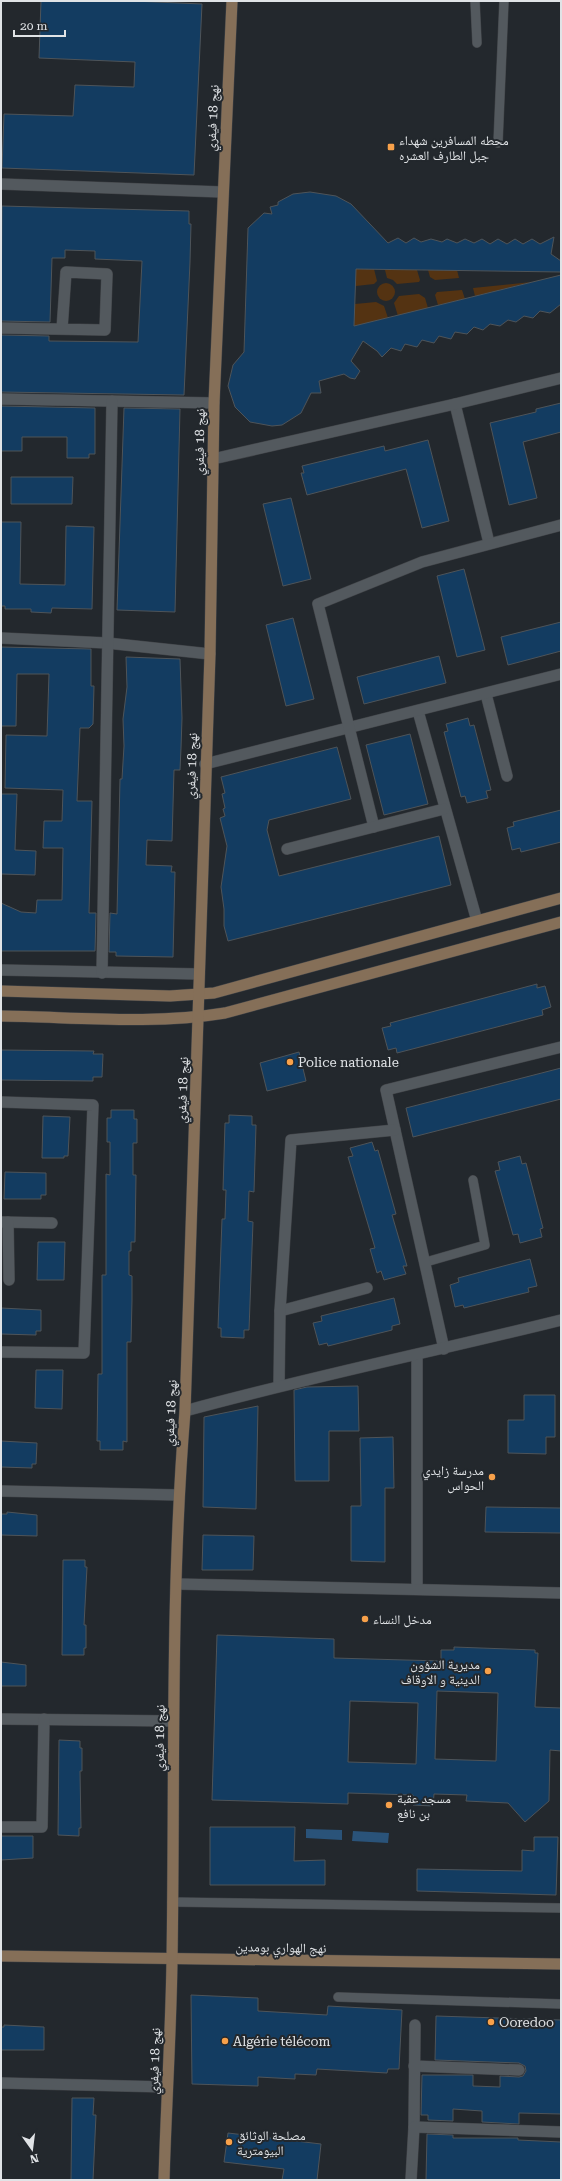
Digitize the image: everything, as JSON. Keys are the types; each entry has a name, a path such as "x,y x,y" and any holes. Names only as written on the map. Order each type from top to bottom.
{"main road":[{"name":"نهج 18 فيفري","path":"164,2180 172,1960 172,1721 177,1584 178,1495 185,1411 198,1017 200,995 199,974 205,764 210,654 214,403 222,192 232,1"},
{"path":"1,991 163,996 200,995 230,989 561,898"},
{"path":"1,1016 151,1019 198,1017 246,1007 561,922"},
{"name":"نهج الهواري بومدين","path":"1,1956 172,1960 561,1964"}],"street":[{"path":"1,184 222,192"},
{"path":"1,328 105,330 107,274 66,272 62,329"},
{"path":"213,459 455,404 561,378"},
{"path":"1,399 214,403"},
{"path":"102,973 112,401"},
{"path":"455,404 490,543"},
{"path":"374,827 318,604 422,562 561,525"},
{"path":"1,638 107,643 210,654"},
{"path":"205,764 561,674"},
{"path":"486,694 507,776"},
{"path":"418,711 444,809 477,922"},
{"path":"287,849 444,809"},
{"path":"1,970 199,974"},
{"path":"444,1349 426,1262 386,1090 561,1047"},
{"path":"1,1102 93,1105 84,1353 1,1352"},
{"path":"279,1385 280,1311 291,1140 395,1130"},
{"path":"9,1280 4,1222 52,1223"},
{"path":"280,1311 367,1288"},
{"path":"185,1411 279,1385 444,1349 561,1320"},
{"path":"417,1355 417,1590"},
{"path":"1,1491 178,1495"},
{"path":"177,1584 561,1593"},
{"path":"1,1719 172,1721"},
{"path":"1,1827 42,1827 44,1719"},
{"path":"411,2180 414,2127 415,2025"},
{"path":"414,2066 519,2070"},
{"path":"1,2083 167,2087"},
{"path":"414,2127 561,2132"}],"lane":[{"path":"475,1 477,43"},
{"path":"498,143 504,1"},
{"path":"426,1262 485,1245 473,1180"},
{"path":"172,1902 561,1908"},
{"path":"338,1997 561,2004"}],"shaded area":[{"path":"356,269 374,269 377,281 374,284 356,286"},
{"path":"385,270 417,270 420,280 419,282 397,284 393,280 387,278"},
{"path":"428,270 457,270 459,278 435,280 430,277"},
{"path":"531,282 475,296 473,288"},
{"path":"386,283 392,286 395,292 392,298 386,301 380,298 377,292 380,286"},
{"path":"462,290 465,299 438,305 435,295 437,292"},
{"path":"419,294 425,298 428,308 398,316 394,303 399,296"},
{"path":"376,302 384,306 388,318 354,326 355,304"}],"water":[{"path":"306,1829 342,1830 342,1840 306,1838"},
{"path":"353,1831 389,1833 388,1843 352,1841"}],"building":[{"path":"41,1 133,1 202,4 194,175 2,168 4,114 73,116 75,85 134,87 135,62 39,58"},
{"path":"310,192 336,196 351,204 388,243 398,238 406,243 414,238 421,242 431,239 442,242 447,239 457,243 465,239 474,243 482,239 490,244 498,239 507,244 515,239 523,244 532,239 540,244 554,237 551,254 561,261 561,272 356,269 354,326 561,275 561,304 550,313 540,311 533,318 524,316 516,322 508,320 500,326 490,324 483,330 474,327 467,334 455,332 451,339 439,336 434,343 422,340 417,347 405,344 401,351 391,348 382,357 377,351 363,341 351,361 360,371 355,379 344,374 319,381 321,393 311,393 301,413 282,425 272,426 250,422 235,407 228,386 233,365 244,352 248,228 264,213 272,214 270,207 278,205 278,202 293,194"},
{"path":"2,206 189,211 189,224 191,224 190,262 184,395 1,392 1,335 49,336 49,341 138,342 142,261 95,259 95,251 65,250 65,258 52,258 50,322 1,321"},
{"path":"561,403 561,432 523,442 537,498 509,505 490,423 536,412 536,409"},
{"path":"1,406 95,408 95,454 89,454 89,458 67,458 67,437 22,437 22,451 1,451"},
{"path":"124,408 180,409 175,612 117,610"},
{"path":"428,440 449,521 422,528 406,469 307,495 301,473 304,473 302,466 384,446 385,451"},
{"path":"11,477 73,477 72,504 11,504"},
{"path":"291,498 311,579 283,586 263,504"},
{"path":"1,522 21,522 20,584 65,585 66,526 94,527 92,609 52,608 51,613 31,612 31,609 5,609 5,606 1,606"},
{"path":"464,569 485,650 457,657 437,576"},
{"path":"293,618 314,699 286,706 266,625"},
{"path":"561,622 561,651 508,665 501,637"},
{"path":"1,647 91,649 91,686 94,686 93,724 89,728 80,728 77,801 92,801 89,913 96,913 95,951 1,951 1,903 21,912 36,913 37,900 62,900 63,848 43,848 44,821 62,821 63,790 5,788 6,735 47,736 49,674 17,674 16,726 1,726"},
{"path":"439,656 446,683 364,704 357,677"},
{"path":"126,657 180,659 182,718 181,748 180,770 174,770 172,841 147,840 146,865 172,866 171,872 175,872 173,957 116,956 116,952 109,952 110,913 117,914 120,779 122,779 124,746 123,719 127,687"},
{"path":"468,718 470,726 474,725 491,790 486,791 488,798 467,803 465,796 461,797 444,732 448,731 446,724"},
{"path":"410,734 428,804 384,815 366,745"},
{"path":"337,747 351,799 269,820 267,830 279,876 439,836 451,885 228,941 224,926 224,909 221,887 227,846 220,818 225,816 222,794 225,793 221,777"},
{"path":"1,794 17,794 15,850 36,851 35,875 1,874"},
{"path":"561,810 561,842 521,852 520,848 512,850 507,828 514,826 513,822"},
{"path":"537,984 537,988 545,986 551,1007 542,1010 543,1015 397,1053 396,1048 388,1050 382,1028 391,1026 390,1023"},
{"path":"1,1050 94,1051 93,1054 103,1054 102,1077 93,1077 93,1081 1,1080"},
{"path":"299,1052 306,1081 267,1091 260,1063"},
{"path":"561,1068 561,1099 413,1137 406,1108"},
{"path":"111,1110 134,1110 134,1119 137,1119 137,1143 133,1143 133,1175 136,1175 135,1242 131,1242 131,1251 129,1251 129,1275 132,1276 132,1300 131,1342 127,1342 127,1442 123,1441 123,1450 100,1450 100,1441 97,1441 98,1374 102,1374 102,1275 106,1275 106,1174 110,1175 110,1142 107,1142 107,1118 111,1118"},
{"path":"229,1115 252,1116 252,1125 256,1125 254,1192 249,1191 248,1221 253,1222 249,1330 244,1330 244,1338 221,1337 221,1328 218,1328 222,1219 225,1219 226,1190 223,1190 225,1123 229,1123"},
{"path":"43,1116 70,1117 68,1156 64,1156 64,1158 42,1158"},
{"path":"372,1142 375,1151 378,1150 396,1214 392,1215 407,1266 403,1266 406,1274 384,1280 381,1271 377,1273 370,1249 375,1248 348,1157 353,1156 350,1148"},
{"path":"520,1156 522,1164 526,1163 543,1228 540,1229 542,1237 520,1243 518,1234 513,1235 495,1171 500,1170 498,1162"},
{"path":"5,1172 46,1173 46,1195 41,1195 41,1199 4,1199"},
{"path":"38,1242 65,1242 64,1280 37,1280"},
{"path":"530,1259 537,1286 528,1288 529,1292 464,1308 463,1305 455,1307 450,1285 459,1282 458,1278"},
{"path":"394,1298 400,1324 392,1326 392,1330 328,1346 327,1343 319,1345 313,1323 322,1321 321,1316"},
{"path":"1,1308 41,1310 41,1331 36,1331 36,1335 1,1334"},
{"path":"36,1370 63,1370 62,1409 35,1408"},
{"path":"358,1386 359,1431 329,1431 329,1481 295,1481 294,1390 307,1387"},
{"path":"524,1395 555,1395 555,1437 546,1437 546,1454 508,1453 508,1420 524,1420"},
{"path":"258,1406 256,1509 203,1507 204,1417"},
{"path":"393,1437 394,1488 385,1488 385,1562 351,1561 351,1506 361,1506 360,1438"},
{"path":"1,1441 37,1443 36,1464 32,1464 32,1468 1,1467"},
{"path":"486,1507 561,1508 561,1533 485,1532"},
{"path":"7,1512 37,1515 37,1536 1,1535 1,1514 7,1514"},
{"path":"203,1535 254,1536 253,1570 202,1570"},
{"path":"63,1560 85,1560 85,1567 87,1567 84,1625 86,1625 86,1648 84,1648 84,1655 62,1655"},
{"path":"217,1635 334,1639 334,1658 441,1661 441,1650 454,1650 454,1647 535,1650 535,1653 538,1653 535,1707 561,1708 561,1751 550,1750 549,1801 525,1822 508,1803 466,1801 467,1795 434,1794 433,1806 413,1805 413,1795 348,1793 348,1804 212,1800","holes":["437,1691 498,1693 496,1761 435,1759","350,1701 418,1703 416,1764 348,1762"]},
{"path":"1,1662 26,1665 26,1686 1,1686"},
{"path":"59,1740 80,1741 80,1748 82,1748 82,1771 80,1771 81,1828 79,1828 79,1836 58,1835"},
{"path":"210,1827 295,1827 294,1861 325,1860 325,1885 210,1885"},
{"path":"1,1836 33,1836 33,1858 1,1860"},
{"path":"534,1837 558,1837 556,1895 417,1891 417,1869 522,1871 522,1850 534,1851"},
{"path":"191,1995 258,1998 258,2011 327,2015 328,2006 402,2010 399,2069 388,2069 387,2073 317,2069 316,2075 295,2074 295,2079 258,2077 258,2086 192,2084"},
{"path":"436,2016 561,2020 561,2114 519,2113 519,2124 482,2122 482,2111 453,2109 453,2121 428,2120 428,2115 421,2115 422,2075 473,2075 473,2086 500,2087 500,2076 519,2077 523,2076 526,2071 525,2066 519,2063 435,2060"},
{"path":"4,2025 44,2027 44,2050 1,2050 1,2027 4,2027"},
{"path":"72,2098 94,2098 93,2115 96,2115 93,2180 71,2180"},
{"path":"228,2133 321,2144 317,2180 282,2180 284,2169 224,2162"},
{"path":"427,2134 453,2135 453,2138 518,2138 518,2140 561,2142 561,2180 426,2180"}],"place":[{"name":"محطه المسافرين شهداء جبل الطارف العشره","path":"391,147"},
{"name":"Police nationale","path":"290,1062"},
{"name":"مدرسة زايدي الحواس","path":"492,1477"},
{"name":"مدخل النساء","path":"365,1619"},
{"name":"مديرية الشؤون الدينية و الاوقاف","path":"488,1671"},
{"name":"مسجد عقبة بن نافع","path":"389,1805"},
{"name":"Ooredoo","path":"491,2022"},
{"name":"Algérie télécom","path":"225,2041"},
{"name":"مصلحة الوثائق البيومترية","path":"229,2142"}]}
